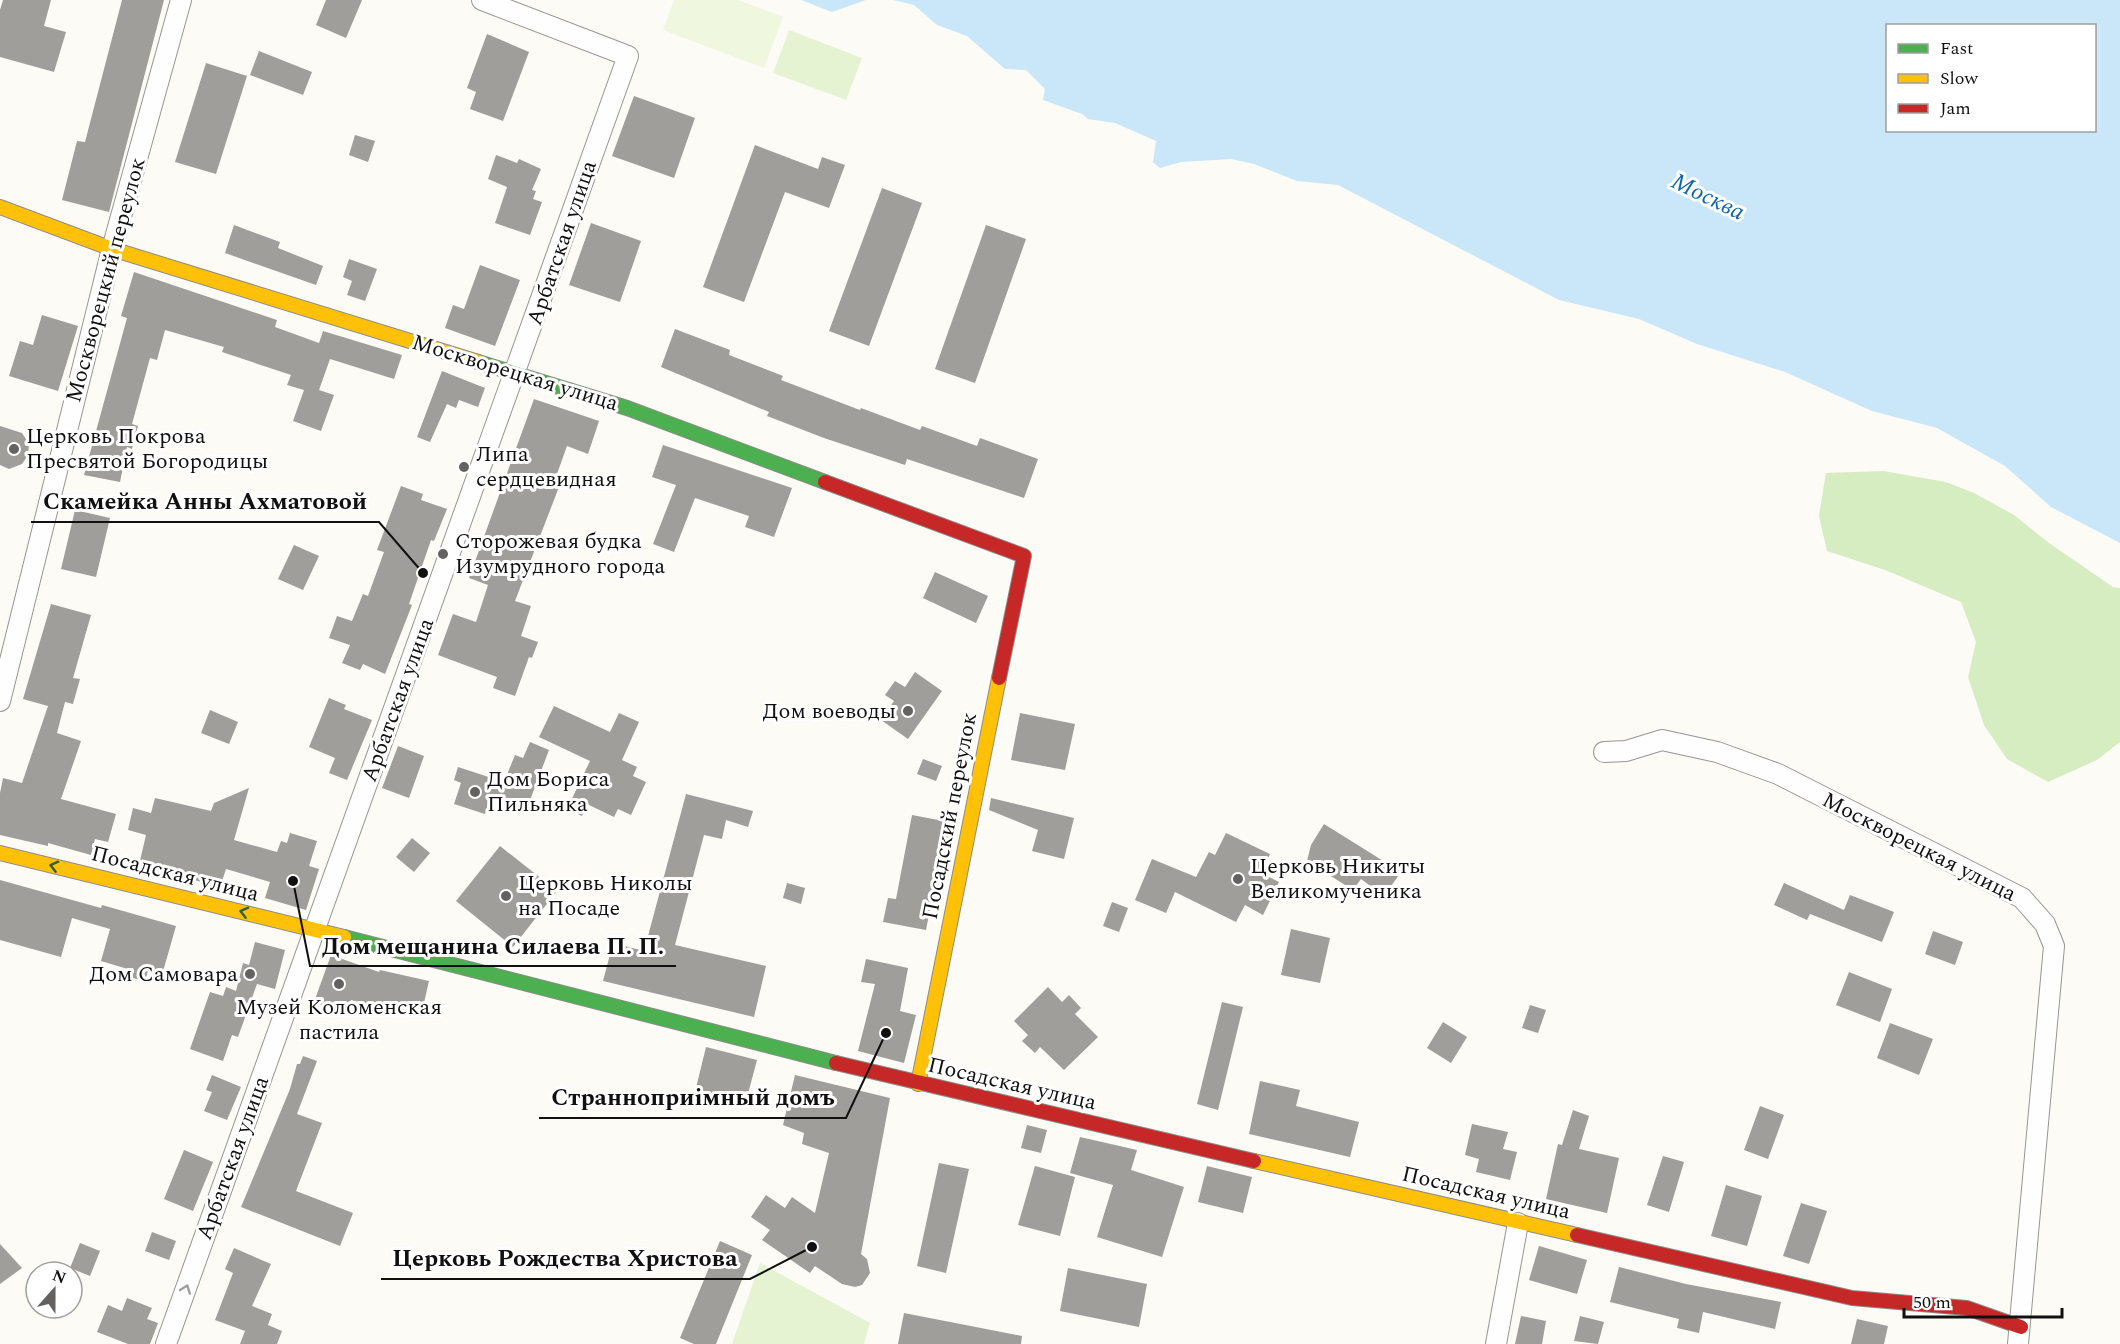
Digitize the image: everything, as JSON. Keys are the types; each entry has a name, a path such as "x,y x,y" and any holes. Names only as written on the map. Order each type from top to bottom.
{"street":[{"name":"Москворецкий переулок","path":"0,701 112,249 181,0"},
{"name":"Арбатская улица","path":"166,1344 517,372 628,57 482,0"},
{"name":"Москворецкая улица","path":"0,207 112,249 517,372 627,408 1024,556"},
{"name":"Посадский переулок","path":"918,1084 1024,556"},
{"name":"Москворецкая улица","path":"1604,752 1626,752 1662,740 1717,752 1778,774 2022,898 2045,924 2054,946 2019,1336"},
{"name":"Посадская улица","path":"0,853 314,930 918,1084 1239,1156 1518,1223 1852,1298 1967,1308 2019,1336"},
{"path":"1496,1344 1518,1223"}],"green space":[{"path":"674,0 738,0 783,17 764,68 663,30"},
{"path":"789,30 862,58 846,100 773,73"},
{"path":"1883,471 1946,482 1974,493 2014,515 2049,543 2113,587 2120,588 2120,742 2097,760 2048,782 2007,759 1984,725 1968,677 1976,642 1961,602 1885,570 1827,551 1819,516 1826,473"},
{"path":"760,1263 870,1323 864,1344 732,1344"}],"water":[{"path":"801,0 866,0 832,12"},
{"name":"Москва","path":"893,0 2120,0 2120,543 2051,507 2005,466 1937,428 1872,411 1785,372 1697,344 1639,319 1559,300 1338,185 1297,181 1254,164 1231,159 1181,162 1160,168 1153,162 1156,141 1115,123 1088,119 1082,114 1043,100 1045,89 1026,70 1005,69 967,36 937,25 914,5"}],"building":[{"path":"3,0 51,0 44,26 66,32 54,72 0,57 0,10"},
{"path":"122,0 164,0 109,212 62,200 77,141 85,142"},
{"path":"326,0 362,0 346,38 316,25"},
{"path":"487,34 529,52 503,121 470,109 476,92 467,88"},
{"path":"259,51 312,72 303,95 250,75"},
{"path":"206,63 247,76 216,174 175,162"},
{"path":"634,96 695,118 674,178 612,156"},
{"path":"355,135 375,141 368,162 349,155"},
{"path":"755,145 818,169 822,157 845,165 829,208 785,192 744,302 703,287"},
{"path":"496,155 517,163 519,159 541,169 532,190 536,191 533,199 542,202 530,235 495,223 507,187 488,179"},
{"path":"882,188 922,203 869,346 829,331"},
{"path":"591,223 641,241 620,302 569,285"},
{"path":"234,225 280,242 278,248 323,266 316,285 225,253"},
{"path":"986,225 1026,239 975,383 935,369"},
{"path":"349,259 377,269 365,301 347,295 352,281 343,277"},
{"path":"480,265 520,280 495,346 445,328 453,305 464,309"},
{"path":"134,272 277,320 275,327 319,343 323,331 402,355 394,379 330,359 319,390 334,395 321,431 293,421 304,390 287,385 291,375 222,352 224,347 165,330 157,360 150,358 132,424 138,426 132,449 127,447 120,482 84,475 127,318 121,316"},
{"path":"42,315 78,326 58,391 9,376 20,341 33,345"},
{"path":"675,329 730,350 729,355 783,376 781,380 860,410 861,408 920,430 922,426 977,446 980,438 1038,459 1024,498 907,459 905,465 824,438 767,416 769,412 661,367"},
{"path":"442,371 485,388 478,407 459,400 456,408 447,404 430,442 417,437"},
{"path":"534,399 599,421 588,454 567,446 553,485 559,487 515,601 531,606 521,636 538,642 532,658 529,657 515,696 493,688 497,677 438,655 453,614 476,622 488,585 469,578"},
{"name":"Церковь Покрова Пресвятой Богородицы","path":"0,426 22,433 29,444 28,455 22,464 9,469 0,465"},
{"path":"663,445 792,488 774,537 745,527 749,516 695,498 674,552 653,544 676,485 652,477"},
{"path":"401,486 423,494 421,500 447,509 434,541 431,540 409,604 412,605 385,674 363,664 360,670 342,663 350,645 329,638 337,616 352,621 363,594 368,596 384,552 377,550"},
{"path":"75,510 110,518 96,577 61,569"},
{"path":"294,545 319,556 303,590 278,579"},
{"path":"935,572 988,596 976,623 923,598"},
{"path":"51,604 91,615 73,678 80,679 73,704 65,702 57,733 81,741 61,799 116,814 108,842 95,839 91,855 48,843 48,846 0,835 0,793 3,778 22,783 48,706 23,699"},
{"name":"Дом воеводы","path":"915,672 942,691 908,739 881,720 894,701 885,695 895,681 905,687"},
{"path":"329,698 346,705 344,709 372,720 347,780 329,773 335,758 309,747"},
{"path":"554,706 610,732 619,713 639,722 622,760 637,767 633,776 646,782 631,815 618,809 614,817 587,804 582,816 567,809 590,761 539,737"},
{"path":"210,710 238,722 229,744 201,733"},
{"path":"1020,713 1075,724 1065,770 1011,760"},
{"path":"530,742 549,750 527,808 491,795 485,814 454,804 461,783 454,780 458,767 504,782 515,755 523,758"},
{"path":"398,746 424,756 409,798 382,788"},
{"path":"923,759 942,766 936,781 917,774"},
{"path":"249,788 234,840 277,852 281,841 287,843 290,833 317,841 309,866 319,869 306,910 265,898 270,882 226,869 220,887 139,865 146,835 128,830 133,808 151,813 155,798 211,811 214,803"},
{"path":"686,794 753,811 748,827 726,820 722,839 704,835 675,945 766,966 754,1017 603,981 613,943 644,951"},
{"path":"991,798 1074,818 1064,859 1032,851 1038,830 989,810"},
{"path":"912,815 954,823 942,886 935,884 926,930 883,922 888,898 896,899"},
{"path":"1324,824 1401,872 1384,896 1361,879 1353,890 1307,861 1311,845"},
{"name":"Церковь Никиты Великомученика","path":"1226,833 1270,854 1261,873 1279,882 1263,915 1245,905 1236,922 1175,892 1166,913 1135,900 1152,859 1196,877 1209,852 1215,855"},
{"path":"412,838 430,853 414,872 396,857"},
{"name":"Церковь Николы на Посаде","path":"500,846 557,891 513,947 456,901"},
{"path":"0,880 176,926 162,975 148,971 145,981 129,977 131,970 101,961 110,929 72,918 61,957 0,940"},
{"path":"787,883 805,888 801,904 783,898"},
{"path":"1784,883 1844,910 1850,895 1894,912 1882,942 1810,914 1807,920 1774,905"},
{"path":"1112,902 1128,908 1119,932 1103,926"},
{"path":"1291,929 1330,938 1320,983 1281,975"},
{"path":"1933,931 1963,942 1955,965 1925,954"},
{"path":"255,942 285,950 275,989 257,984 238,1037 232,1035 223,1061 190,1049 210,992 223,996 226,987 236,991 243,963 249,965"},
{"path":"331,955 379,972 380,970 429,981 421,1016 351,1000 346,1014 314,1002"},
{"path":"866,959 908,968 900,1011 916,1015 904,1063 858,1051 875,984 861,982"},
{"path":"1849,972 1892,989 1880,1022 1836,1005"},
{"path":"1048,987 1062,1002 1069,995 1081,1008 1075,1014 1098,1037 1064,1070 1040,1047 1035,1053 1022,1041 1028,1035 1014,1021"},
{"path":"1222,1002 1243,1007 1218,1110 1197,1104"},
{"path":"1530,1005 1546,1010 1538,1033 1522,1028"},
{"path":"1443,1022 1467,1037 1451,1063 1427,1048"},
{"path":"1890,1023 1933,1039 1919,1075 1877,1058"},
{"path":"706,1047 757,1060 745,1105 695,1092"},
{"path":"303,1056 317,1061 297,1114 322,1123 296,1191 353,1213 340,1246 241,1207 290,1089 297,1064 300,1064"},
{"path":"212,1075 241,1087 227,1120 204,1111 212,1092 206,1090"},
{"path":"795,1075 890,1098 861,1254 867,1259 870,1273 862,1285 855,1287 842,1284 815,1266 810,1273 762,1240 770,1230 751,1217 766,1195 785,1208 792,1197 815,1213 829,1153 802,1144 804,1133 783,1125"},
{"path":"1260,1081 1300,1090 1296,1106 1359,1122 1350,1157 1249,1134"},
{"path":"1760,1106 1784,1115 1768,1159 1744,1150"},
{"path":"1573,1110 1589,1116 1579,1149 1619,1158 1607,1213 1546,1199 1558,1144 1562,1145"},
{"path":"1472,1124 1508,1132 1503,1149 1517,1152 1510,1180 1476,1172 1479,1159 1465,1155"},
{"path":"1027,1125 1047,1130 1041,1153 1021,1148"},
{"path":"1080,1137 1137,1150 1131,1170 1184,1187 1162,1257 1097,1237 1113,1185 1070,1173"},
{"path":"184,1150 213,1162 193,1211 164,1199"},
{"path":"1663,1156 1684,1162 1669,1212 1647,1205"},
{"path":"939,1163 969,1169 946,1273 917,1266"},
{"path":"1035,1166 1075,1177 1060,1236 1018,1225"},
{"path":"1207,1166 1252,1177 1243,1213 1198,1202"},
{"path":"1726,1185 1762,1196 1747,1246 1711,1236"},
{"path":"1801,1203 1827,1211 1809,1264 1783,1256"},
{"path":"152,1232 176,1241 169,1260 145,1251"},
{"path":"720,1241 752,1255 716,1344 694,1344 680,1338"},
{"path":"80,1243 100,1251 90,1276 84,1274 84,1260 73,1260"},
{"path":"0,1244 22,1268 0,1284"},
{"path":"1539,1246 1587,1260 1577,1294 1529,1280"},
{"path":"234,1248 271,1264 252,1306 272,1314 268,1325 282,1331 277,1344 240,1344 245,1331 215,1320 233,1273 225,1269"},
{"path":"1619,1267 1686,1284 1781,1302 1775,1329 1703,1312 1699,1333 1677,1328 1679,1319 1610,1302"},
{"path":"1068,1268 1147,1284 1139,1327 1060,1311"},
{"path":"127,1298 152,1308 147,1319 158,1323 150,1344 128,1344 97,1332 108,1305 122,1311"},
{"path":"904,1313 1022,1336 1021,1344 898,1344"},
{"path":"1521,1316 1546,1321 1542,1344 1515,1344"},
{"path":"1580,1316 1604,1322 1598,1344 1574,1341"},
{"path":"1857,1319 1888,1326 1884,1344 1851,1344"}],"traffic: fast":[{"path":"478,362 627,408 825,482"},
{"path":"344,937 836,1063"}],"traffic: slow":[{"path":"0,207 112,249 478,362"},
{"path":"918,1084 999,678"},
{"path":"0,853 344,937"},
{"path":"1254,1161 1577,1235"}],"traffic: jam":[{"path":"825,482 1024,556 999,678"},
{"path":"836,1063 1254,1161"},
{"path":"1577,1235 1852,1298 1967,1308 2021,1327"}],"place":[{"name":"Церковь Покрова Пресвятой Богородицы","path":"14,449"},
{"name":"Липа сердцевидная","path":"464,467"},
{"name":"Сторожевая будка Изумрудного города","path":"443,554"},
{"name":"Скамейка Анны Ахматовой","path":"423,573"},
{"name":"Дом воеводы","path":"908,711"},
{"name":"Дом Бориса Пильняка","path":"475,792"},
{"name":"Церковь Никиты Великомученика","path":"1238,879"},
{"name":"Дом мещанина Силаева П. П.","path":"293,881"},
{"name":"Церковь Николы на Посаде","path":"506,896"},
{"name":"Дом Самовара","path":"250,974"},
{"name":"Музей Коломенская пастила","path":"339,984"},
{"name":"Странноприiмный домъ","path":"886,1033"},
{"name":"Церковь Рождества Христова","path":"812,1247"}]}
